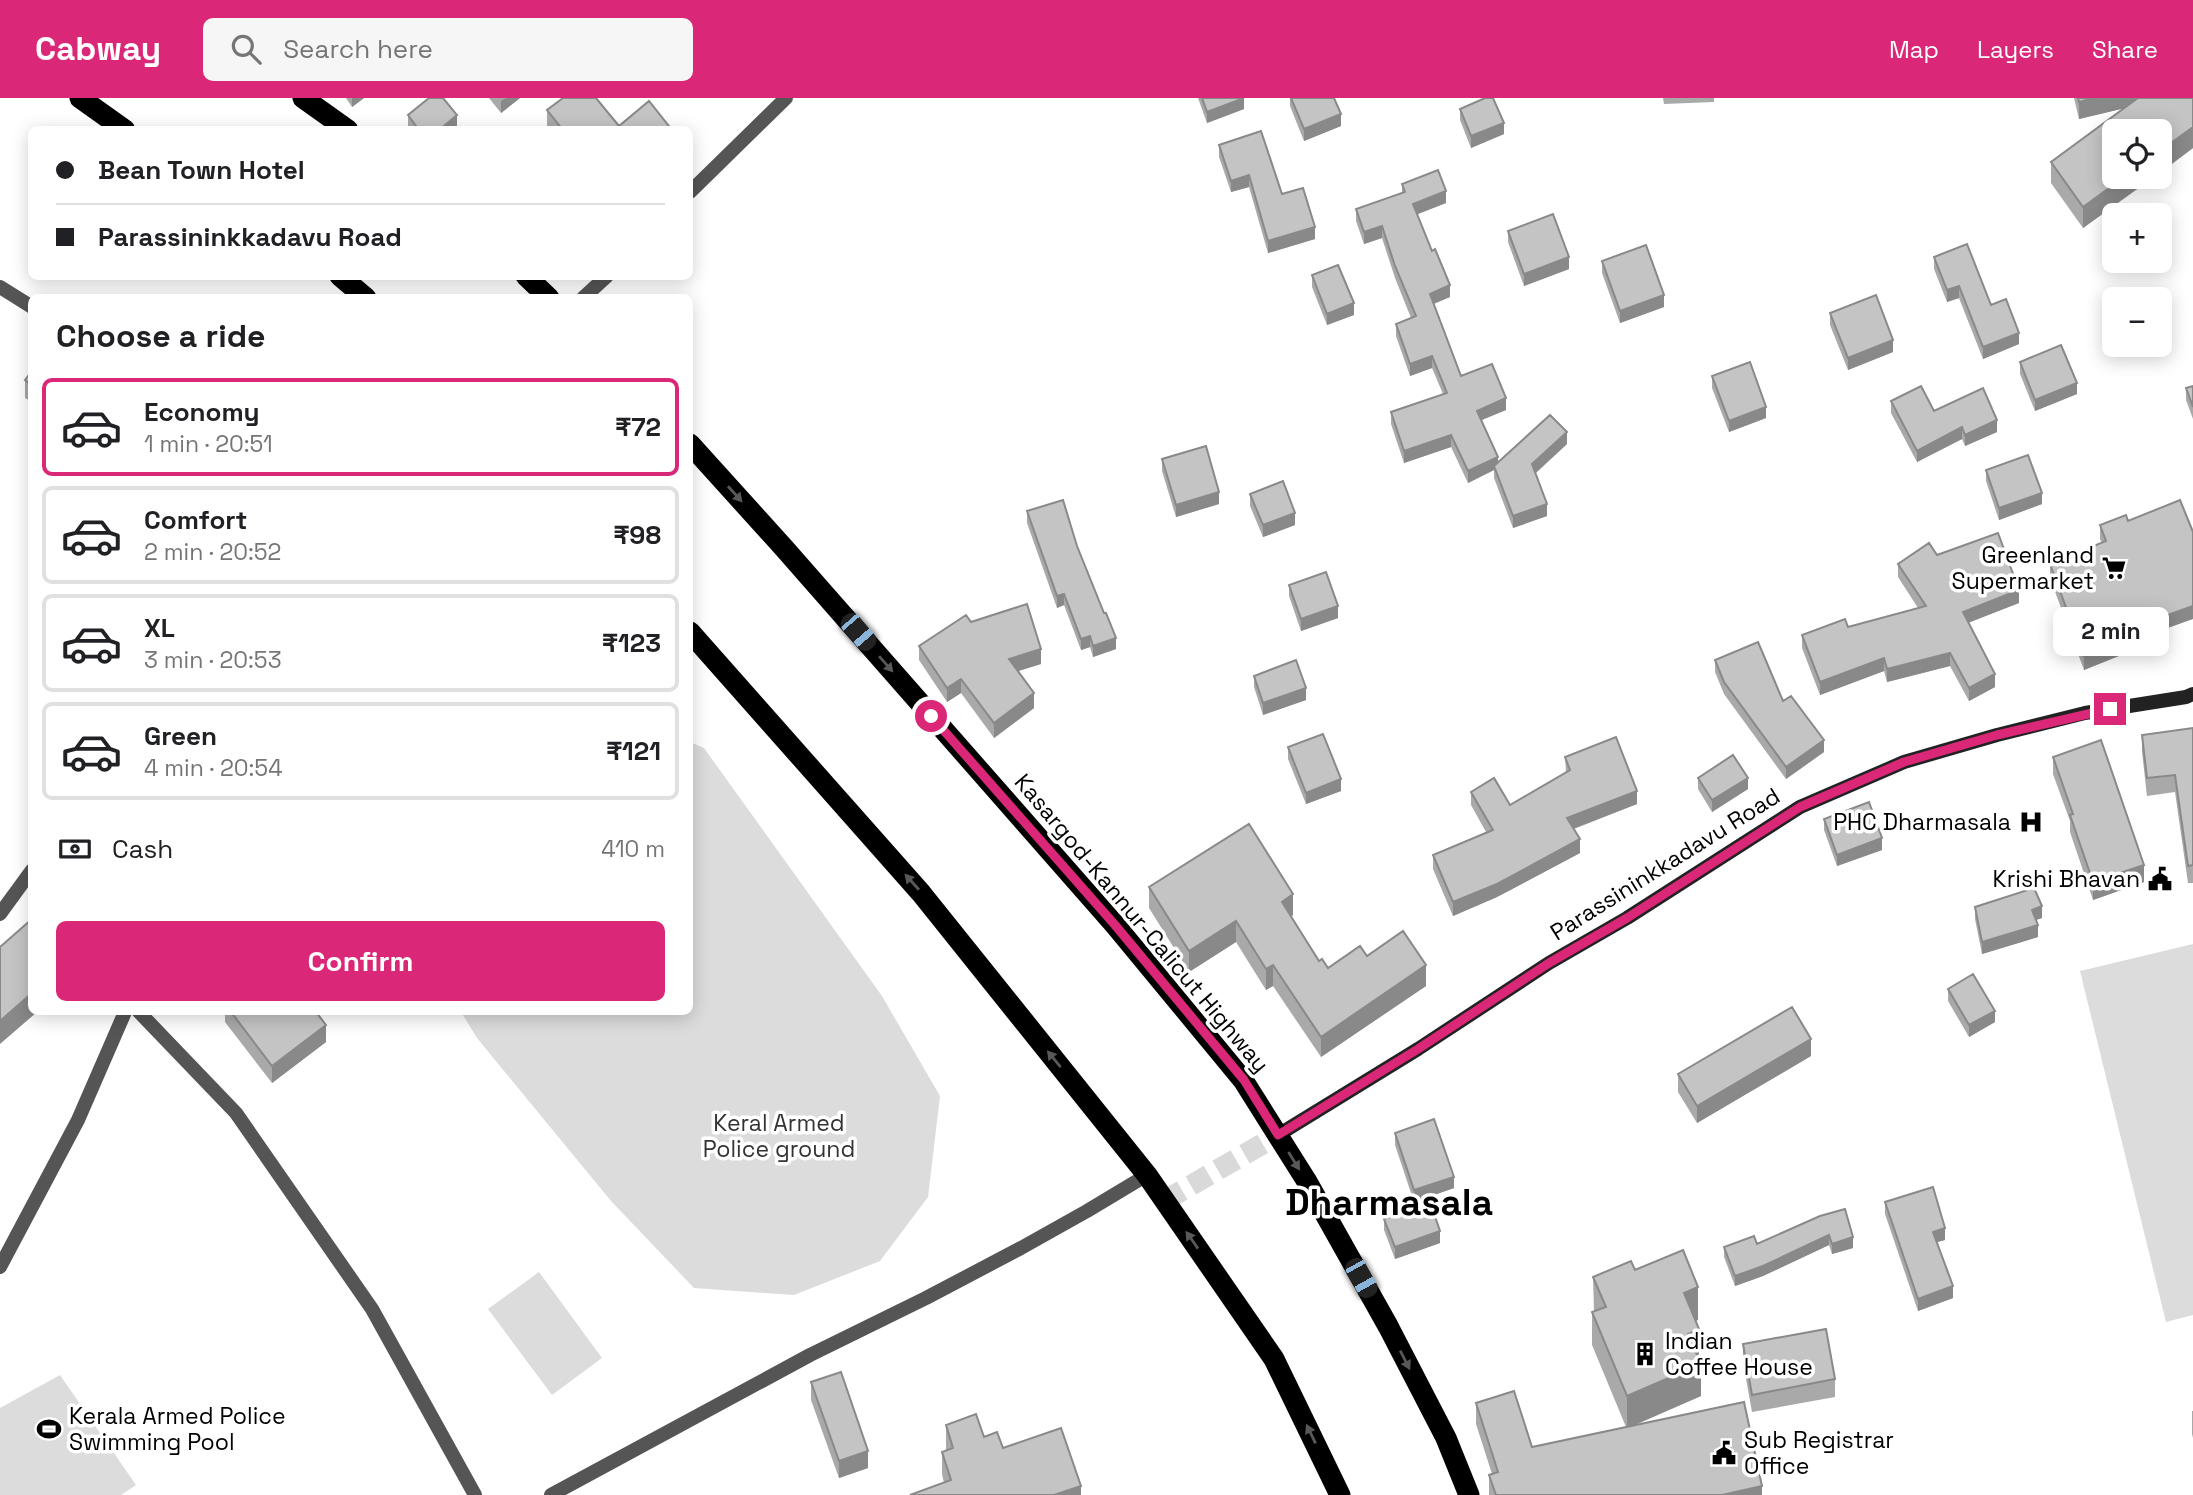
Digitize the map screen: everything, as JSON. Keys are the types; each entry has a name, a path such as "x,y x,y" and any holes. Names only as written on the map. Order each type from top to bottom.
{"highway":[{"path":"80,98 119,126"},
{"path":"303,98 342,126"},
{"path":"345,280 361,294"},
{"path":"530,280 545,294"},
{"name":"Kasargod-Kannur-Calicut Highway","path":"693,447 785,548 1115,925 1244,1080 1307,1180 1388,1326 1446,1438 1469,1495"},
{"path":"693,635 921,893 1147,1175 1274,1359 1340,1495"}],"main road":[{"name":"Parassininkkadavu Road","path":"1278,1135 1800,807 1904,762 1997,735 2085,713 2190,698"}],"street":[{"path":"693,189 786,98"},
{"path":"587,294 603,280"},
{"path":"0,287 28,304"},
{"path":"0,914 28,876"},
{"path":"0,1267 78,1119 124,1015"},
{"path":"142,1015 236,1113 365,1298 475,1495"},
{"path":"551,1495 810,1355 1021,1248 1147,1175"}],"green space":[{"name":"Keral Armed Police ground","path":"693,743 704,748 882,996 940,1096 928,1197 880,1261 794,1295 694,1288 611,1201 477,1038 463,1015 693,1015"},
{"path":"2193,944 2193,1315 2166,1322 2080,971"},
{"path":"539,1272 602,1358 552,1395 488,1309"},
{"name":"Kerala Armed Police Swimming Pool","path":"60,1375 136,1485 121,1495 0,1495 0,1408"}],"building":[{"path":"429,98 443,98 457,115 444,126 416,126 408,115"},
{"path":"563,98 596,98 619,126 560,126 547,110"},
{"path":"1202,98 1244,98 1207,112"},
{"path":"1291,98 1334,98 1341,114 1304,129"},
{"path":"1485,98 1493,98 1504,123 1471,136 1460,109"},
{"path":"2078,98 2094,98 2079,102"},
{"path":"2138,98 2193,98 2193,127 2172,142 2172,119 2109,119"},
{"path":"649,101 669,126 619,126"},
{"path":"2102,124 2102,189 2108,189 2083,207 2051,162"},
{"path":"1261,131 1282,194 1303,188 1315,227 1268,241 1249,175 1231,181 1219,145"},
{"path":"1438,170 1446,191 1413,204 1432,251 1435,249 1450,285 1430,294 1461,376 1492,364 1506,398 1477,411 1498,457 1468,471 1451,435 1404,451 1391,412 1447,393 1432,356 1410,364 1396,324 1416,316 1382,226 1364,232 1356,209 1405,192 1402,184"},
{"path":"1553,214 1569,257 1524,274 1508,231"},
{"path":"1967,244 1991,305 2006,299 2019,333 1983,347 1959,286 1947,290 1934,257"},
{"path":"1646,245 1664,295 1620,311 1602,261"},
{"path":"1338,265 1354,303 1327,314 1312,275"},
{"path":"1876,295 1893,340 1848,358 1830,313"},
{"path":"2061,345 2077,383 2035,400 2020,362"},
{"path":"1750,362 1766,407 1729,421 1712,376"},
{"path":"1921,386 1934,411 1983,388 1997,420 1965,435 1962,427 1917,451 1891,401"},
{"path":"2193,386 2193,407 2186,388"},
{"path":"1550,415 1567,432 1532,464 1547,504 1513,516 1494,466"},
{"path":"1206,446 1219,492 1176,505 1162,459"},
{"path":"2028,455 2042,493 1999,508 1986,470"},
{"path":"1283,481 1295,513 1263,525 1250,494"},
{"path":"1063,500 1077,546 1116,638 1093,646 1090,636 1081,639 1064,594 1057,596 1027,511"},
{"path":"2180,500 2193,532 2193,606 2148,622 2151,630 2084,656 2050,564 2106,541 2100,525 2126,515 2128,521"},
{"path":"1998,533 2019,590 1963,612 1995,674 1969,688 1950,653 1887,669 1884,658 1820,682 1802,635 1845,619 1848,627 1926,606 1898,564 1929,543 1937,555"},
{"path":"1326,572 1338,606 1301,619 1289,585"},
{"path":"1027,604 1041,649 1009,659 1034,693 994,723 961,679 947,688 919,646 966,615 971,622"},
{"path":"1758,642 1783,701 1791,696 1824,740 1786,767 1724,682 1715,660"},
{"path":"1296,660 1306,688 1263,703 1254,676"},
{"path":"2193,728 2193,865 2188,866 2175,775 2147,778 2142,735"},
{"path":"1323,734 1341,779 1306,793 1288,747"},
{"path":"1616,737 1637,791 1567,818 1580,839 1497,884 1453,902 1433,855 1493,830 1471,792 1494,778 1510,805 1570,770 1565,757"},
{"path":"2101,740 2144,865 2093,882 2053,757"},
{"path":"1733,755 1748,778 1712,800 1698,778"},
{"path":"1869,802 1882,838 1837,855 1824,819"},
{"path":"1249,824 1293,894 1282,902 1319,961 1322,959 1328,968 1360,946 1367,956 1403,931 1426,965 1321,1037 1273,965 1266,969 1236,921 1189,951 1149,887"},
{"path":"2034,888 2042,906 2032,910 2038,925 1982,942 1975,907"},
{"path":"28,922 28,996 0,1021 0,947"},
{"path":"1973,974 1995,1011 1969,1025 1948,989"},
{"path":"1792,1007 1811,1039 1697,1106 1678,1074"},
{"path":"233,1015 318,1015 326,1025 272,1066"},
{"path":"1434,1119 1454,1177 1414,1190 1395,1133"},
{"path":"1933,1187 1945,1228 1933,1232 1953,1286 1918,1299 1885,1202"},
{"path":"1430,1202 1440,1231 1395,1247 1384,1219"},
{"path":"1845,1209 1853,1237 1832,1244 1829,1235 1735,1276 1724,1247 1754,1236 1757,1244 1820,1216"},
{"name":"Indian Coffee House","path":"1683,1250 1698,1287 1684,1293 1699,1329 1688,1334 1701,1364 1627,1396 1592,1312 1606,1307 1593,1277 1631,1261 1635,1270"},
{"path":"1826,1329 1835,1379 1752,1395 1743,1344"},
{"path":"841,1372 868,1451 839,1461 811,1382"},
{"path":"1514,1391 1532,1447 1744,1402 1762,1486 1722,1495 1496,1495 1489,1475 1498,1472 1476,1403"},
{"path":"976,1414 984,1437 997,1432 1003,1448 1061,1428 1081,1486 1054,1495 910,1495 951,1480 942,1452 953,1448 946,1425"}],"tunnel":[{"path":"1164,1201 1278,1135"}],"place":[{"name":"Greenland Supermarket","path":"2114,568"},
{"name":"PHC Dharmasala","path":"2031,822"},
{"name":"Krishi Bhavan","path":"2160,879"},
{"name":"Indian Coffee House","path":"1645,1354"},
{"name":"Kerala Armed Police Swimming Pool","path":"49,1429"},
{"name":"Sub Registrar Office","path":"1724,1453"}],"district":[{"name":"Dharmasala","path":"1389,1202"}],"route":[{"path":"931,716 1115,925 1244,1080 1278,1135 1418,1049 1549,963 1726,856 1800,807 1904,762 1997,735 2110,709"}]}
